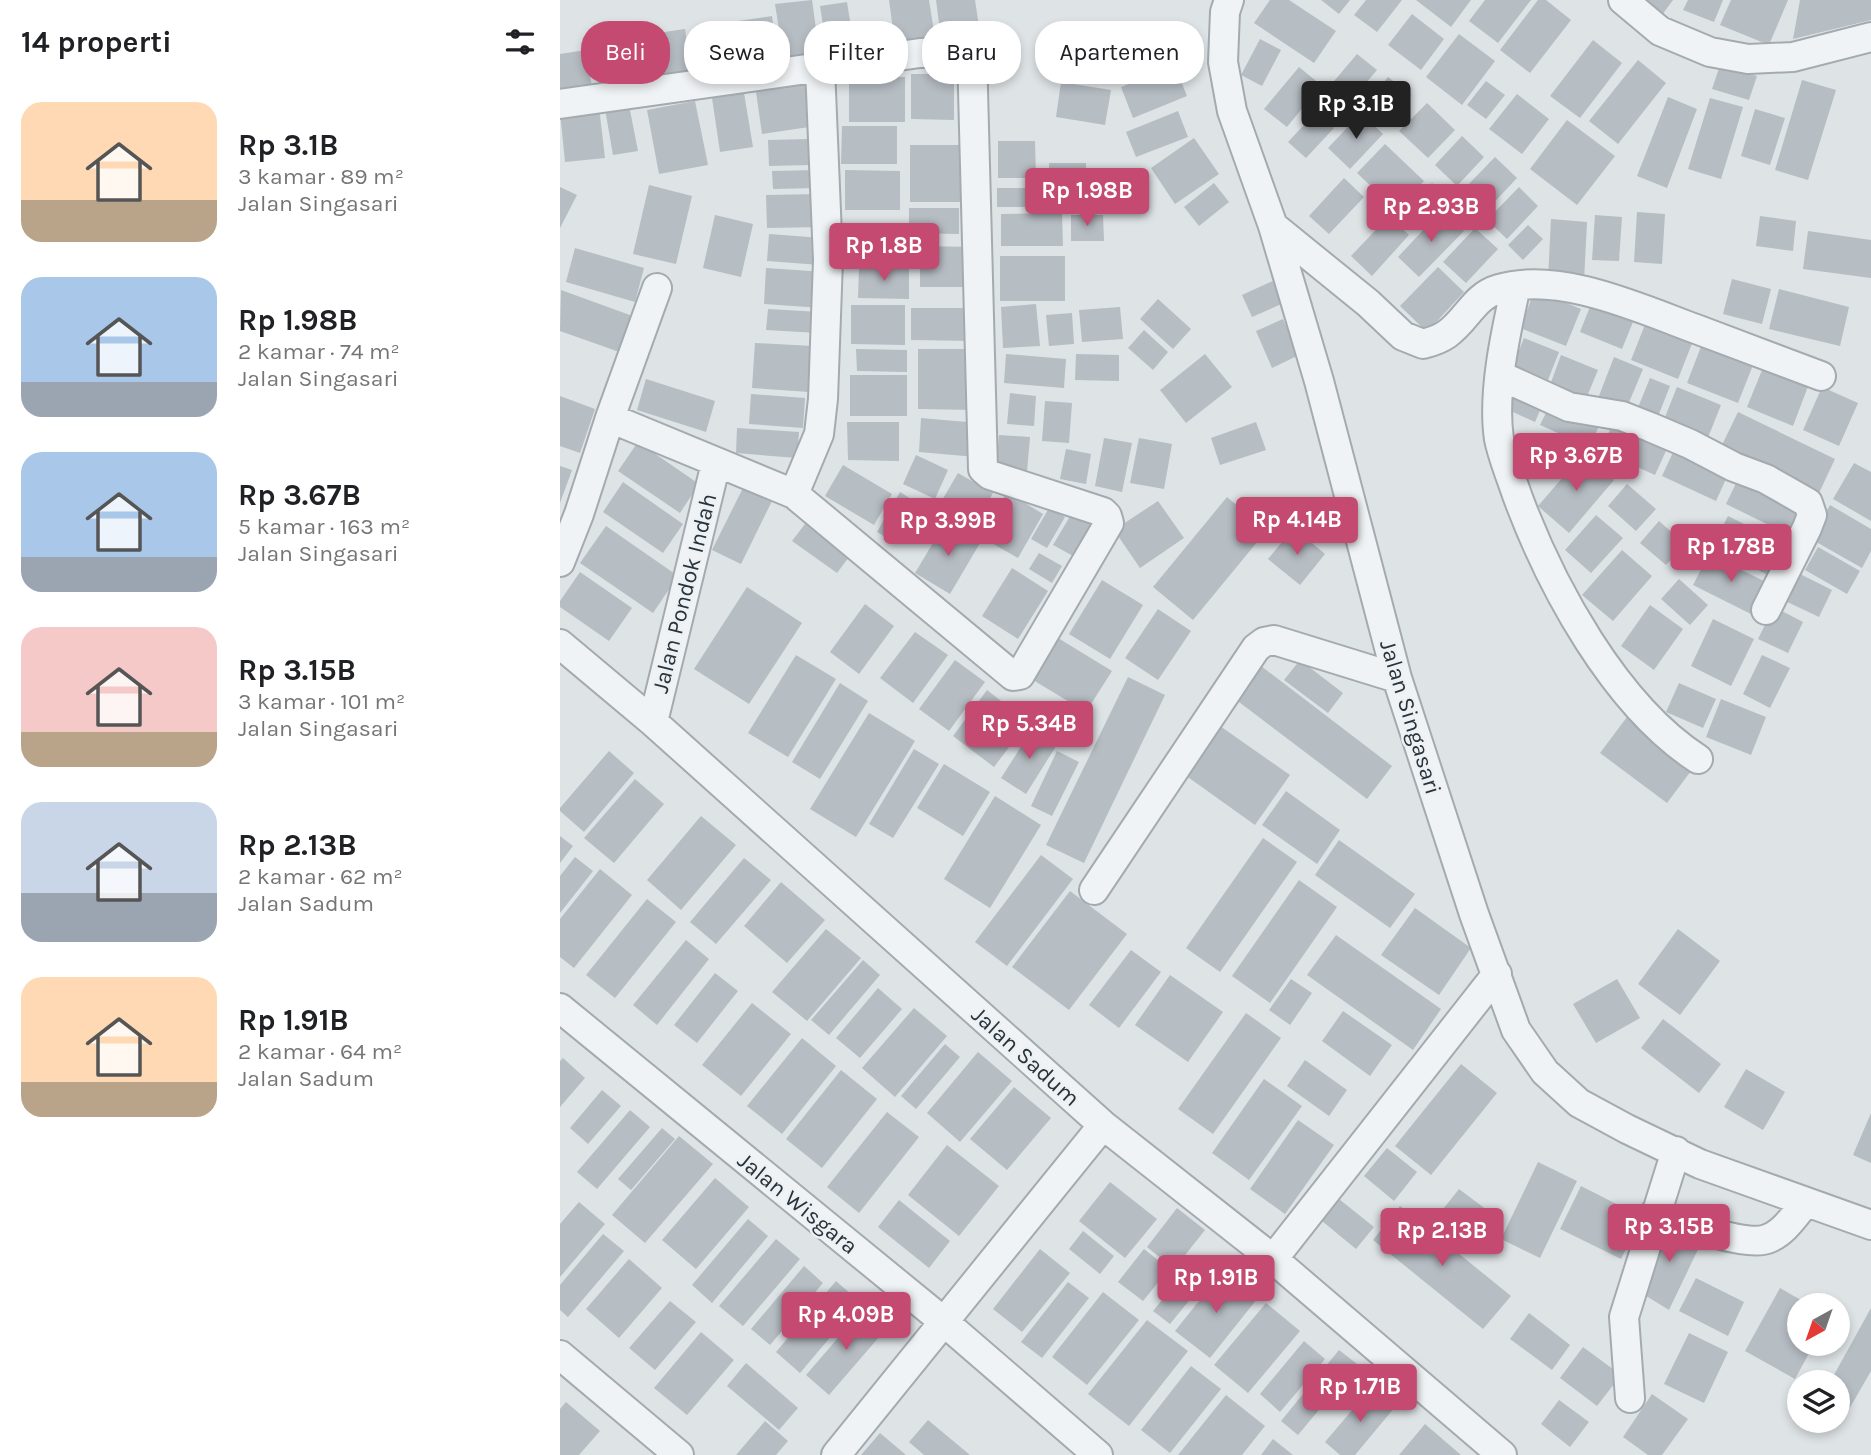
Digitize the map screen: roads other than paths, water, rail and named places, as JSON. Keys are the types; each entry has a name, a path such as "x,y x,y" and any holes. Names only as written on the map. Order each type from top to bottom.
{"street":[{"name":"Jalan Singasari","path":"1229,0 1225,12 1223,62 1232,111 1273,226 1319,381 1397,678 1474,914 1516,1030 1545,1072 1579,1103 1700,1164 1871,1225"},
{"path":"1623,0 1660,31 1710,52 1748,59 1793,57 1871,37"},
{"name":"Jalan Pondok Indah","path":"610,418 794,495 1013,676 1020,675 1108,523 1107,516 1103,512 987,474 983,468 972,52 908,55"},
{"path":"560,104 804,69"},
{"path":"794,495 820,434 823,399 828,260 821,84"},
{"path":"1273,226 1368,303 1404,336 1423,344 1447,334 1483,296 1499,289 1516,286 1563,287 1596,294 1821,376"},
{"path":"1516,286 1502,354 1497,413 1500,440 1528,523 1576,619 1630,699 1657,729 1698,759"},
{"path":"560,562 657,288"},
{"path":"1501,376 1569,407 1622,416 1650,427 1775,484 1808,503 1812,515 1766,610"},
{"name":"Jalan Pondok Indah","path":"653,722 716,463"},
{"path":"1094,890 1212,712 1256,649 1264,642 1274,640 1397,678"},
{"name":"Jalan Sadum","path":"560,644 653,722 1103,1125 1273,1259 1502,1455"},
{"path":"1273,1259 1497,974"},
{"name":"Jalan Wisgara","path":"560,1008 943,1321 1098,1455"},
{"path":"836,1455 1103,1125"},
{"path":"1630,1398 1624,1317 1676,1151"},
{"path":"1655,1213 1716,1233 1755,1241 1768,1239 1782,1230 1806,1202"},
{"path":"560,1355 679,1455"}]}
